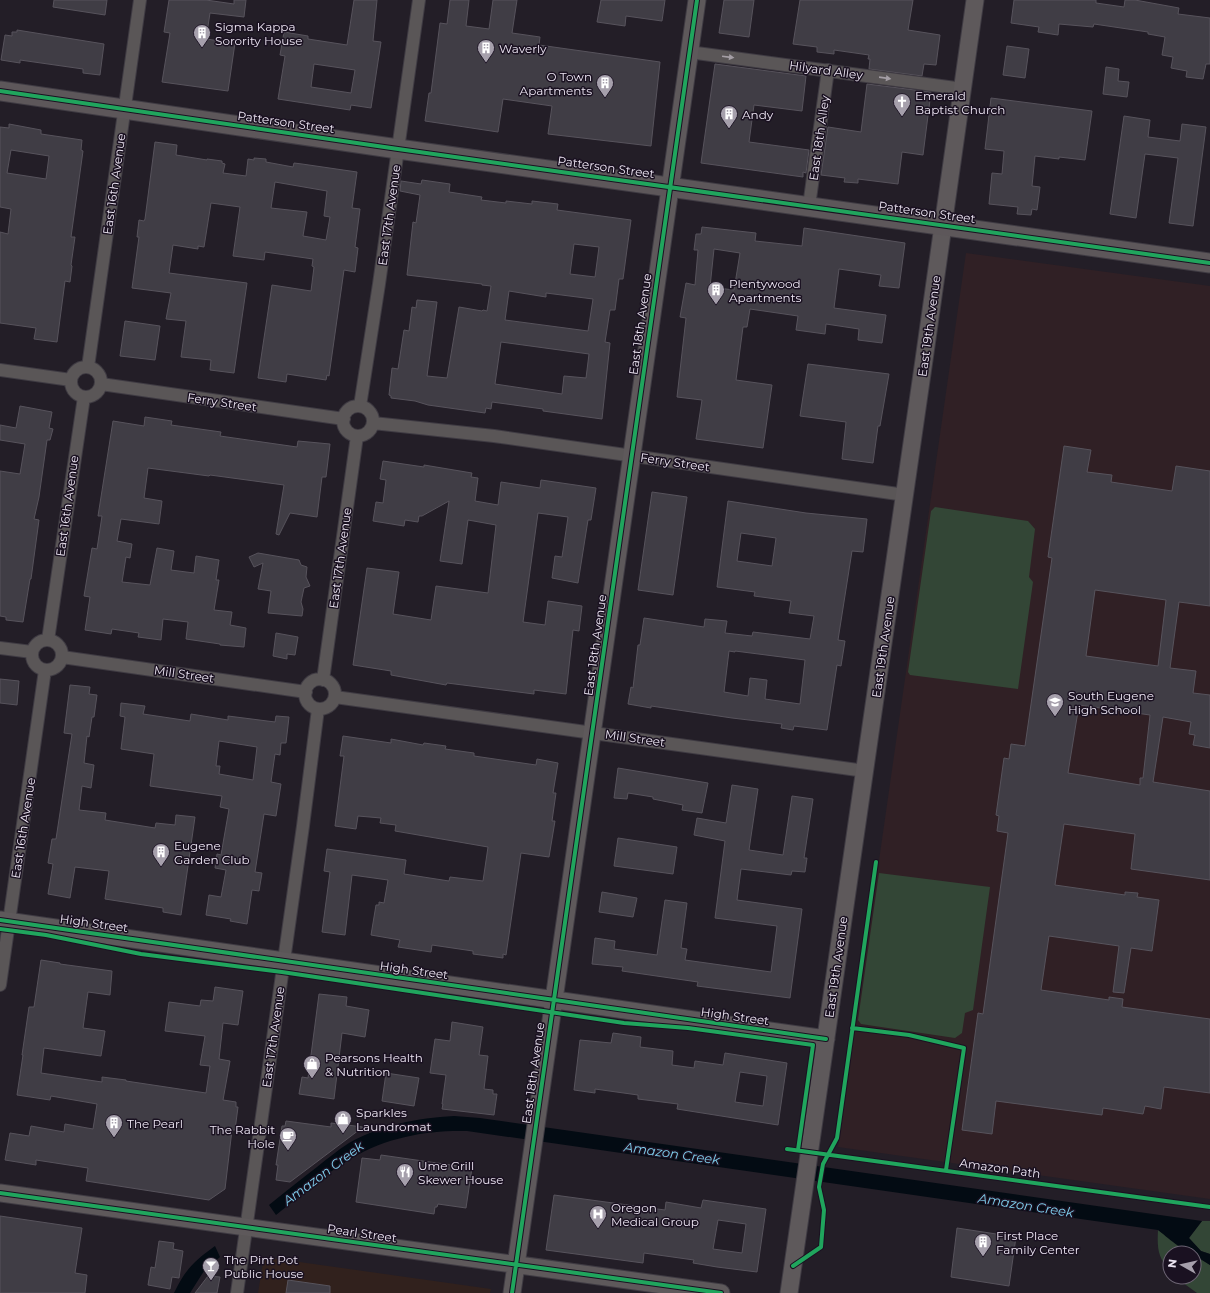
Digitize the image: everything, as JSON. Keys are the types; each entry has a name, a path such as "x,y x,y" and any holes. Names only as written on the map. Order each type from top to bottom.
{"main road":[{"name":"Patterson Street","path":"0,91 398,149 944,224 1210,263"}],"street":[{"name":"East 16th Avenue","path":"88,367 140,0"},
{"name":"East 17th Avenue","path":"360,406 379,284 419,0"},
{"name":"East 18th Avenue","path":"512,1293 697,0"},
{"name":"East 19th Avenue","path":"789,1293 944,224 975,0"},
{"name":"Hilyard Alley","path":"689,52 963,89"},
{"name":"East 18th Alley","path":"809,206 828,70"},
{"path":"88,367 96,371 101,379 101,384 97,392 89,397 84,397 76,393 73,389 71,380 75,372 79,369 88,367"},
{"path":"0,370 71,380"},
{"name":"Ferry Street","path":"101,384 344,420"},
{"name":"East 16th Avenue","path":"48,640 84,397"},
{"path":"360,406 366,408 370,412 373,423 368,433 363,436 357,436 351,434 347,430 344,425 344,420 349,409 360,406"},
{"name":"Ferry Street","path":"373,423 494,436 905,495"},
{"name":"East 17th Avenue","path":"323,680 357,436"},
{"path":"48,640 52,640 59,645 61,648 62,657 58,665 50,670 45,670 40,669 34,662 32,652 33,648 39,642 48,640"},
{"path":"0,648 32,652"},
{"name":"Mill Street","path":"62,657 306,692"},
{"name":"East 16th Avenue","path":"0,985 4,920 29,786 45,670"},
{"path":"323,680 332,686 335,691 335,697 329,706 324,709 318,709 312,707 308,703 306,692 308,686 312,682 323,680"},
{"name":"Mill Street","path":"335,697 864,770"},
{"name":"East 17th Avenue","path":"237,1293 318,709"},
{"name":"High Street","path":"4,920 826,1039"},
{"name":"Pearl Street","path":"0,1193 721,1293"}],"shaded area":[{"name":"South Eugene High School","path":"966,253 1210,286 1210,1199 838,1147"},
{"path":"264,1257 491,1289 490,1293 258,1293"}],"green space":[{"path":"935,507 1028,521 1035,529 1029,577 1033,582 1018,689 910,675 908,672 931,511"},
{"path":"879,873 990,887 973,1010 965,1013 962,1033 955,1038 861,1024 858,1020"},
{"path":"1202,1221 1210,1221 1210,1254 1202,1251 1202,1245 1195,1245 1189,1238"},
{"path":"1158,1230 1179,1245 1162,1245 1162,1260 1159,1252"},
{"path":"1202,1260 1210,1265 1210,1293 1197,1293 1186,1285 1202,1285"}],"water":[{"name":"Amazon Creek","path":"454,1116 480,1118 1202,1221 1189,1238 1195,1245 1177,1245 1158,1230 467,1131 438,1132 408,1136 379,1145 352,1158 332,1171 276,1215 269,1205 349,1143 374,1131 426,1119"},
{"path":"215,1246 220,1257 204,1271 190,1293 174,1293 182,1278 191,1266 201,1256"},
{"path":"1202,1251 1210,1254 1210,1265 1202,1260"}],"building":[{"path":"54,0 107,0 105,15 53,7"},
{"name":"Sigma Kappa Sorority House","path":"169,0 206,0 234,4 234,0 246,0 244,17 210,13 206,39 235,43 228,91 162,82 170,33 164,32"},
{"path":"354,0 377,0 373,41 381,42 371,108 351,105 350,110 278,99 285,56 280,55 284,32 308,36 308,39 347,45","holes":["314,64 355,70 351,93 311,87"]},
{"path":"450,0 469,0 466,26 489,29 493,0 517,0 512,33 540,37 539,45 660,62 651,146 548,134 552,106 503,99 498,132 425,121 429,93 431,93 440,23 447,24"},
{"path":"601,0 665,0 662,21 626,16 625,26 597,22"},
{"path":"724,0 754,0 749,37 719,33"},
{"path":"800,0 913,0 908,30 940,35 936,65 924,64 922,76 869,69 869,55 834,50 834,54 817,52 817,47 793,44"},
{"path":"1014,0 1096,0 1096,3 1124,7 1125,0 1135,0 1179,8 1178,14 1210,18 1210,64 1206,64 1203,79 1186,77 1187,71 1171,68 1173,57 1162,55 1165,37 1148,34 1148,32 1094,24 1093,27 1059,24 1058,35 1038,32 1039,27 1011,23"},
{"path":"17,30 104,44 100,75 83,73 83,69 20,60 20,63 1,60 5,35 12,36 12,32 17,32"},
{"path":"1007,46 1029,49 1025,78 1003,75"},
{"name":"Andy","path":"715,64 806,76 802,111 754,105 749,142 809,150 806,173 803,172 803,177 701,163"},
{"path":"1106,67 1119,69 1118,81 1129,82 1127,97 1103,94"},
{"path":"867,84 931,92 923,155 902,152 898,184 858,179 858,183 844,182 845,178 821,175 828,127 861,132"},
{"path":"991,98 1092,111 1085,160 1035,156 1032,186 1040,187 1037,210 1032,209 1031,215 1017,214 1018,207 989,204 992,173 1002,174 1004,151 985,149"},
{"path":"1124,116 1150,120 1148,137 1180,141 1182,124 1206,127 1193,226 1169,223 1178,158 1145,154 1136,218 1110,214"},
{"path":"9,124 41,130 41,134 82,140 81,150 83,151 71,237 75,237 72,266 70,282 65,281 57,342 34,339 36,328 0,323 0,232 8,234 11,209 0,207 0,127 9,128","holes":["11,150 49,156 46,179 7,173"]},
{"path":"155,142 177,145 176,155 222,161 222,163 225,164 223,173 246,176 248,159 254,160 254,158 266,159 266,162 293,167 294,163 357,172 352,208 360,209 355,247 358,248 355,272 344,270 329,376 327,375 326,380 287,374 286,382 258,378 272,285 311,291 314,267 312,266 313,259 265,252 264,260 233,256 240,207 211,203 204,247 198,246 198,249 173,245 169,273 247,283 234,373 210,370 211,360 181,357 186,321 166,319 171,293 132,288 139,237 137,237 139,220 144,221","holes":["275,182 327,191 324,216 330,217 326,240 303,236 307,212 271,208"]},
{"path":"422,180 450,184 449,192 482,197 481,200 506,203 506,201 532,204 532,201 558,204 557,210 631,220 623,279 619,279 615,310 610,310 605,342 610,343 602,419 492,402 491,409 486,408 485,413 391,398 389,395 392,368 398,369 404,330 409,331 412,307 416,308 417,300 437,302 427,376 447,378 459,307 487,311 491,286 407,275 413,222 416,223 420,195 400,191 401,181 421,184","holes":["574,244 599,247 595,277 570,274","509,291 546,297 546,293 593,299 588,331 505,320","501,342 589,354 586,378 564,376 562,394 495,384"]},
{"path":"702,227 756,233 755,241 802,246 804,228 905,243 899,288 879,286 881,275 839,269 834,308 886,315 882,343 858,340 859,329 826,324 825,334 796,330 798,316 750,309 747,327 743,327 736,380 772,385 763,448 696,439 702,400 677,397 686,318 680,317 686,283 695,285 698,250 694,250 696,234 701,234","holes":["714,249 740,253 734,290 710,287"]},
{"path":"125,321 160,326 155,360 120,356"},
{"path":"808,364 889,374 880,426 878,426 873,463 842,459 846,422 800,416"},
{"path":"20,406 52,412 49,428 53,429 50,440 47,440 39,497 34,519 39,520 31,579 23,622 6,620 6,617 0,616 0,471 20,474 25,444 0,440 0,425 16,428"},
{"path":"145,417 172,421 171,425 221,432 220,436 297,447 298,441 330,444 326,477 322,477 317,517 290,513 279,535 276,534 284,485 148,468 144,498 162,501 159,524 121,519 117,541 132,544 130,558 126,557 122,582 150,585 157,548 174,551 171,570 194,573 196,556 219,560 216,580 219,580 214,610 232,612 230,625 246,628 244,647 220,645 186,639 188,622 163,619 161,640 138,637 139,633 112,629 111,634 85,630 90,597 84,596 92,548 97,549 102,516 98,516 113,421 144,426"},
{"path":"1064,446 1091,450 1087,472 1112,475 1111,482 1172,491 1176,466 1210,471 1210,606 1179,602 1170,668 1196,671 1193,693 1210,695 1210,748 1193,745 1195,735 1189,734 1191,722 1163,717 1153,782 1210,791 1210,880 1131,869 1135,834 1064,824 1055,885 1125,895 1125,892 1138,893 1137,897 1159,900 1152,951 1131,948 1124,993 1113,992 1119,946 1049,936 1041,990 1109,1000 1109,997 1123,999 1122,1007 1210,1019 1210,1093 1164,1087 1161,1109 1145,1106 1143,1114 1103,1108 1102,1115 996,1101 992,1134 962,1130 978,1013 983,1014 1008,833 997,831 999,816 996,815 1004,758 1009,759 1011,744 1025,746 1052,558 1048,557","holes":["1095,590 1166,600 1158,666 1086,656","1079,705 1150,715 1143,778 1140,778 1140,785 1068,773"]},
{"path":"383,461 424,467 424,465 472,473 471,477 478,478 475,501 498,505 501,482 540,488 541,480 596,488 591,520 588,520 578,583 552,578 555,556 562,557 568,517 538,513 523,622 545,625 548,601 582,606 579,631 573,630 566,694 534,690 534,694 447,683 446,685 391,675 391,671 353,665 367,568 399,572 393,614 431,620 436,586 488,593 496,525 468,520 462,564 440,561 449,501 422,516 419,516 418,522 405,520 404,526 373,521 376,502 383,503 386,480 380,479"},
{"path":"652,492 687,497 673,595 638,590"},
{"path":"728,501 806,513 867,519 863,552 852,551 838,640 845,641 841,666 837,665 827,730 794,726 793,730 781,728 782,724 628,704 631,687 633,688 638,645 640,645 644,618 704,627 705,619 727,621 725,633 752,636 753,632 810,639 814,616 789,613 791,601 754,596 755,592 717,587","holes":["741,533 776,538 772,566 737,561","729,651 805,660 800,704 765,699 767,680 750,678 748,696 724,692"]},
{"path":"258,553 299,560 301,565 307,567 306,577 310,586 304,588 301,602 303,609 302,616 268,613 271,591 258,589 263,563 254,567 249,557"},
{"path":"276,633 298,637 295,655 287,654 287,659 273,656"},
{"path":"0,679 19,681 17,705 0,703"},
{"path":"70,685 90,687 89,694 97,695 94,717 92,717 89,737 87,736 84,763 94,765 91,788 82,786 79,810 106,813 105,820 155,828 156,823 175,825 176,815 195,817 181,915 163,912 163,908 105,899 109,871 75,867 70,898 48,894 53,864 48,863 52,839 56,839 72,734 64,733"},
{"path":"121,703 145,706 143,714 190,721 191,714 228,720 228,716 275,722 276,716 289,717 286,743 281,743 280,755 275,754 271,782 281,784 276,816 264,814 255,872 262,873 259,891 252,890 247,924 230,921 231,919 206,915 209,895 221,897 226,870 215,868 217,854 221,855 229,809 220,807 222,796 150,786 154,754 121,749 125,717 120,716","holes":["219,741 257,747 253,780 219,774 220,766 216,766"]},
{"path":"343,736 391,743 391,739 423,745 424,743 446,746 445,749 474,753 474,756 536,765 537,759 558,763 553,793 556,793 552,821 555,821 549,857 521,853 506,955 503,954 503,958 473,954 473,951 432,945 431,952 398,947 400,940 371,935 376,905 379,905 379,902 384,903 388,880 352,875 345,935 322,932 330,872 324,871 327,849 406,860 404,874 449,881 450,877 483,881 488,847 395,831 396,825 380,823 381,818 358,816 356,829 335,826 344,756 340,756"},
{"path":"618,768 708,783 702,813 682,810 683,805 653,799 653,797 628,793 627,799 614,798"},
{"path":"732,785 758,789 749,850 783,855 792,796 813,799 804,858 807,858 805,872 792,871 791,875 741,869 737,900 802,909 790,998 697,986 698,982 622,971 623,967 592,964 595,938 615,941 614,949 657,955 665,900 687,903 681,948 687,949 685,960 771,972 777,926 715,918 725,841 694,835 697,818 726,823"},
{"path":"618,838 677,847 673,874 614,866"},
{"path":"602,892 637,898 633,917 599,912"},
{"path":"41,960 112,971 110,995 88,992 83,1028 105,1031 101,1056 44,1048 41,1073 102,1082 102,1077 206,1093 210,1066 200,1065 205,1036 165,1031 169,1002 200,1006 201,1000 213,1001 215,987 243,991 238,1025 223,1023 219,1059 230,1061 223,1100 236,1102 236,1107 238,1107 235,1130 232,1130 225,1189 209,1200 86,1181 88,1168 36,1160 36,1165 5,1160 10,1133 29,1136 31,1126 64,1132 65,1124 93,1129 97,1104 51,1096 50,1100 17,1095 29,1007 34,1007"},
{"path":"319,994 347,997 346,1006 369,1010 365,1037 342,1033 334,1099 299,1094 302,1077 308,1078"},
{"path":"452,1022 483,1027 479,1055 488,1056 484,1089 493,1090 493,1094 497,1094 494,1115 442,1109 446,1075 430,1073 435,1039 450,1041"},
{"path":"613,1033 641,1037 640,1047 673,1051 672,1065 694,1068 695,1061 723,1065 725,1053 787,1063 778,1125 677,1109 678,1104 638,1099 638,1095 595,1089 595,1093 574,1090 580,1040 611,1043","holes":["740,1072 767,1076 763,1106 735,1102"]},
{"path":"386,1073 419,1078 414,1106 382,1101"},
{"path":"286,1121 331,1127 331,1123 363,1127 290,1182 276,1180 278,1165 276,1165 282,1126 285,1126"},
{"path":"381,1155 472,1168 466,1208 438,1204 437,1207 435,1207 434,1214 356,1202 362,1158 380,1160"},
{"path":"554,1195 665,1210 666,1202 701,1208 703,1200 766,1209 757,1272 693,1263 694,1260 644,1253 643,1263 546,1250","holes":["718,1220 746,1224 742,1253 713,1249"]},
{"path":"0,1216 82,1228 75,1273 87,1275 85,1293 0,1293"},
{"name":"First Place Family Center","path":"957,1228 1016,1237 1009,1286 951,1277"},
{"path":"159,1241 174,1243 173,1249 183,1251 179,1278 172,1277 170,1289 148,1285 151,1267 155,1268"},
{"name":"The Pint Pot Public House","path":"208,1276 220,1277 217,1293 195,1293"},
{"path":"288,1280 330,1286 330,1293 286,1293"}],"cycle path":[{"path":"512,1293 697,0"},
{"path":"0,91 398,149 1210,263"},
{"path":"793,1266 821,1247 824,1210 819,1187 823,1164 837,1138 876,862"},
{"path":"0,920 826,1039"},
{"path":"0,929 46,935 141,954 282,972 624,1023 688,1028 813,1045 798,1150"},
{"path":"852,1028 909,1035 964,1048 946,1170"},
{"name":"Amazon Path","path":"787,1149 1210,1207"},
{"path":"0,1193 721,1293"}],"place":[{"name":"Sigma Kappa Sorority House","path":"202,48"},
{"name":"Waverly","path":"486,63"},
{"name":"O Town Apartments","path":"605,98"},
{"name":"Emerald Baptist Church","path":"902,117"},
{"name":"Andy","path":"729,129"},
{"name":"Plentywood Apartments","path":"716,305"},
{"name":"South Eugene High School","path":"1055,717"},
{"name":"Eugene Garden Club","path":"161,867"},
{"name":"Pearsons Health & Nutrition","path":"312,1079"},
{"name":"Sparkles Laundromat","path":"343,1134"},
{"name":"The Pearl","path":"114,1138"},
{"name":"The Rabbit Hole","path":"288,1151"},
{"name":"Ume Grill Skewer House","path":"405,1187"},
{"name":"Oregon Medical Group","path":"598,1229"},
{"name":"First Place Family Center","path":"983,1257"},
{"name":"The Pint Pot Public House","path":"211,1281"}]}
